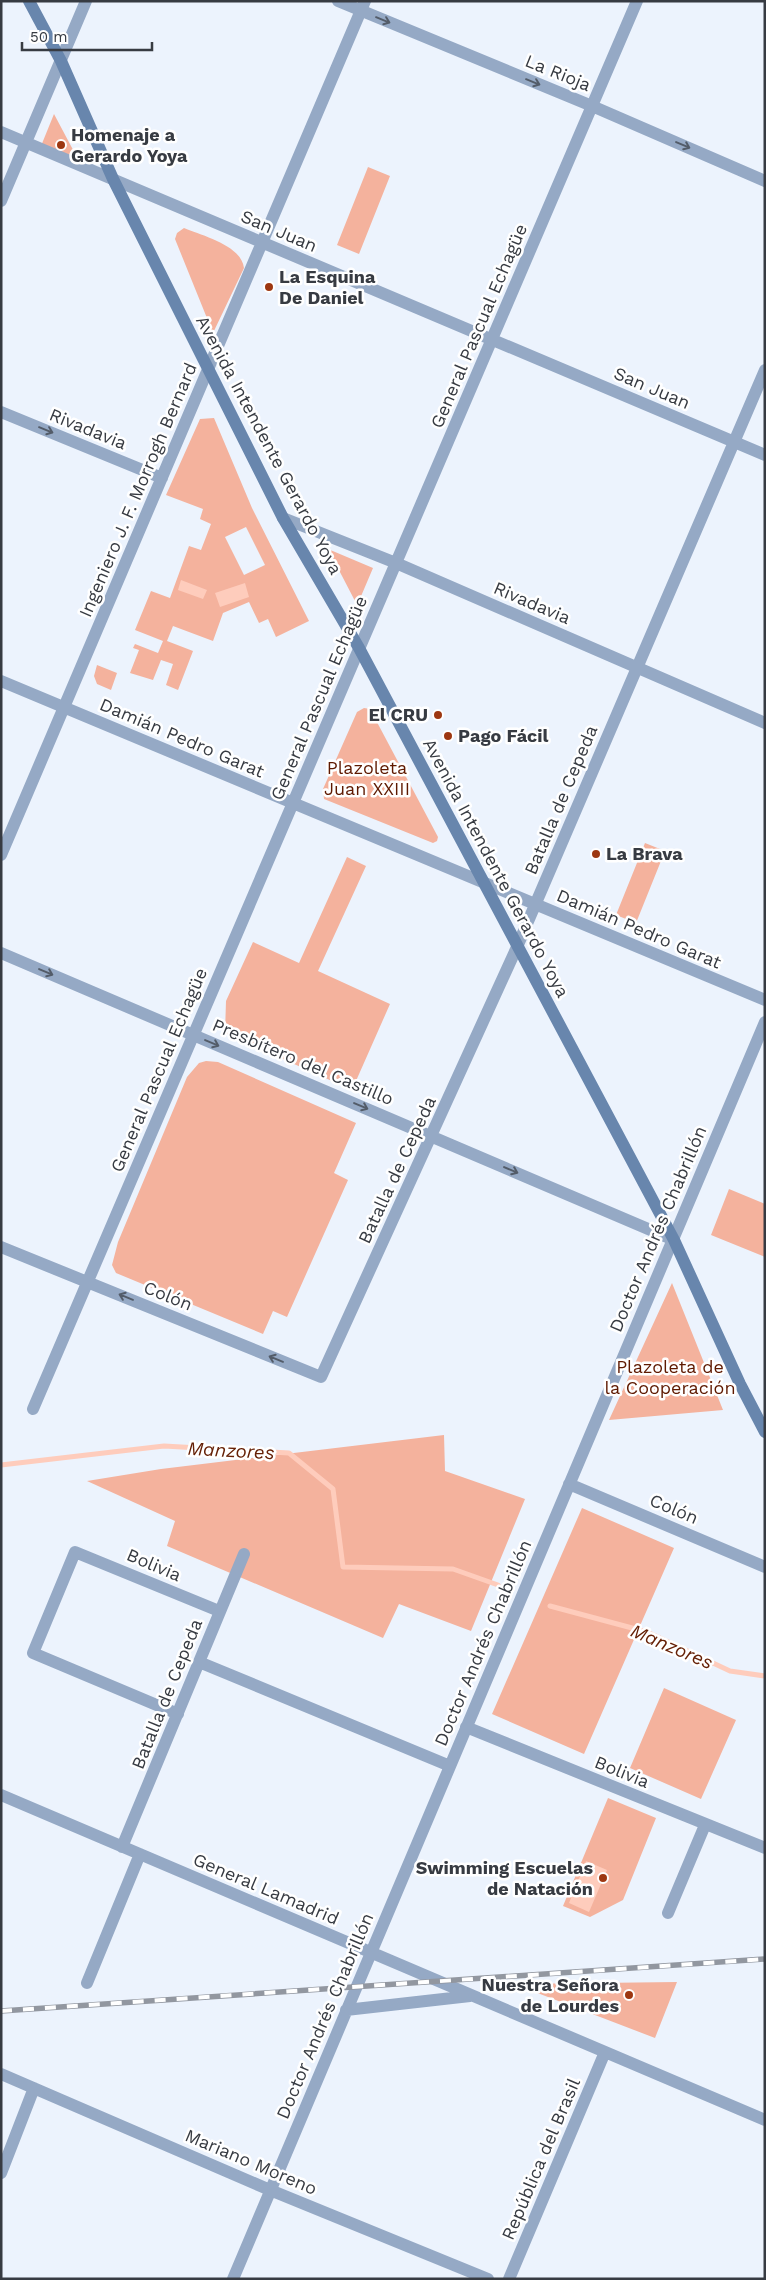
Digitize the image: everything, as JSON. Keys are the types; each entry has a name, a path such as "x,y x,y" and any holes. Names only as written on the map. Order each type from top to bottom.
{"main road":[{"name":"Avenida Intendente Gerardo Yoya","path":"29,1 61,61 113,179 283,518 359,648 674,1240 740,1384 764,1429"}],"street":[{"path":"1,201 86,1"},
{"name":"La Rioja","path":"338,1 363,6 765,181"},
{"name":"General Pascual Echagüe","path":"33,1409 637,1"},
{"name":"Ingeniero J. F. Morrogh Bernard","path":"1,855 363,6"},
{"name":"San Juan","path":"1,132 765,455"},
{"name":"Batalla de Cepeda","path":"321,1377 536,905 765,370"},
{"name":"Rivadavia","path":"1,412 162,478"},
{"name":"Rivadavia","path":"283,518 396,563 765,723"},
{"name":"Damián Pedro Garat","path":"1,681 765,1000"},
{"name":"Presbítero del Castillo","path":"1,953 674,1240"},
{"name":"Doctor Andrés Chabrillón","path":"233,2279 765,1022"},
{"name":"Colón","path":"1,1247 321,1377"},
{"name":"Colón","path":"569,1484 765,1566"},
{"name":"Bolivia","path":"178,1714 33,1653 75,1552 219,1611"},
{"name":"Batalla de Cepeda","path":"122,1847 244,1554"},
{"path":"200,1662 450,1766"},
{"name":"Bolivia","path":"466,1727 765,1848"},
{"name":"General Lamadrid","path":"1,1795 765,2120"},
{"path":"668,1913 705,1825"},
{"path":"87,1983 140,1854"},
{"path":"346,2010 471,1996"},
{"name":"República del Brasil","path":"509,2279 605,2052"},
{"name":"Mariano Moreno","path":"1,2074 270,2190 488,2279"},
{"path":"1,2173 34,2088"}],"green space":[{"path":"54,114 80,163 41,146"},
{"path":"368,167 390,176 359,254 337,245"},
{"path":"184,228 229,247 241,260 244,268 213,333 175,239 177,233"},
{"path":"214,418 252,508 309,621 276,637 268,619 259,623 249,602 223,613 213,641 173,626 167,641 193,651 178,690 166,685 173,664 161,660 153,680 130,673 139,650 133,648 135,644 158,653 163,641 135,630 151,591 170,598 189,546 201,550 211,524 200,519 203,509 166,495 200,419","holes":["246,527 265,565 244,575 225,537"]},
{"path":"328,549 373,568 359,601 355,601"},
{"path":"97,665 117,673 111,690 97,684 94,676"},
{"name":"Plazoleta Juan XXIII","path":"364,708 370,709 438,837 437,841 433,843 324,799 323,789 357,712"},
{"path":"645,843 665,851 636,923 616,915"},
{"path":"347,857 366,866 318,971 390,1004 352,1090 225,1033 226,1001 253,942 299,963"},
{"path":"206,1061 218,1062 356,1123 334,1173 348,1180 287,1317 273,1311 263,1334 116,1273 112,1265 118,1242 187,1077 199,1063"},
{"path":"729,1189 765,1204 765,1257 711,1235"},
{"name":"Plazoleta de la Cooperación","path":"672,1283 723,1410 609,1420"},
{"path":"444,1435 445,1471 525,1499 471,1631 399,1604 383,1638 167,1546 175,1521 87,1481 161,1469"},
{"path":"582,1508 674,1548 584,1754 492,1714"},
{"path":"664,1688 736,1720 701,1799 630,1768"},
{"name":"Swimming Escuelas de Natación","path":"608,1798 656,1818 623,1900 590,1917 563,1906"},
{"path":"677,1982 655,2038 514,1984"}],"shaded area":[{"path":"181,580 207,590 203,599 178,590"},
{"path":"245,583 249,597 220,607 215,593"},
{"path":"586,1861 607,1870 589,1912 569,1903"}],"waterway":[{"name":"Manzores","path":"1,1465 164,1446 289,1453 333,1489 343,1567 453,1569 498,1585"},
{"name":"Manzores","path":"550,1606 647,1632 730,1671 765,1676"}],"railway":[{"path":"1,2011 765,1959"}],"place":[{"name":"Homenaje a Gerardo Yoya","path":"61,145"},
{"name":"La Esquina De Daniel","path":"269,287"},
{"name":"El CRU","path":"438,715"},
{"name":"Pago Fácil","path":"448,736"},
{"name":"La Brava","path":"596,854"},
{"name":"Swimming Escuelas de Natación","path":"603,1878"},
{"name":"Nuestra Señora de Lourdes","path":"629,1995"}]}
